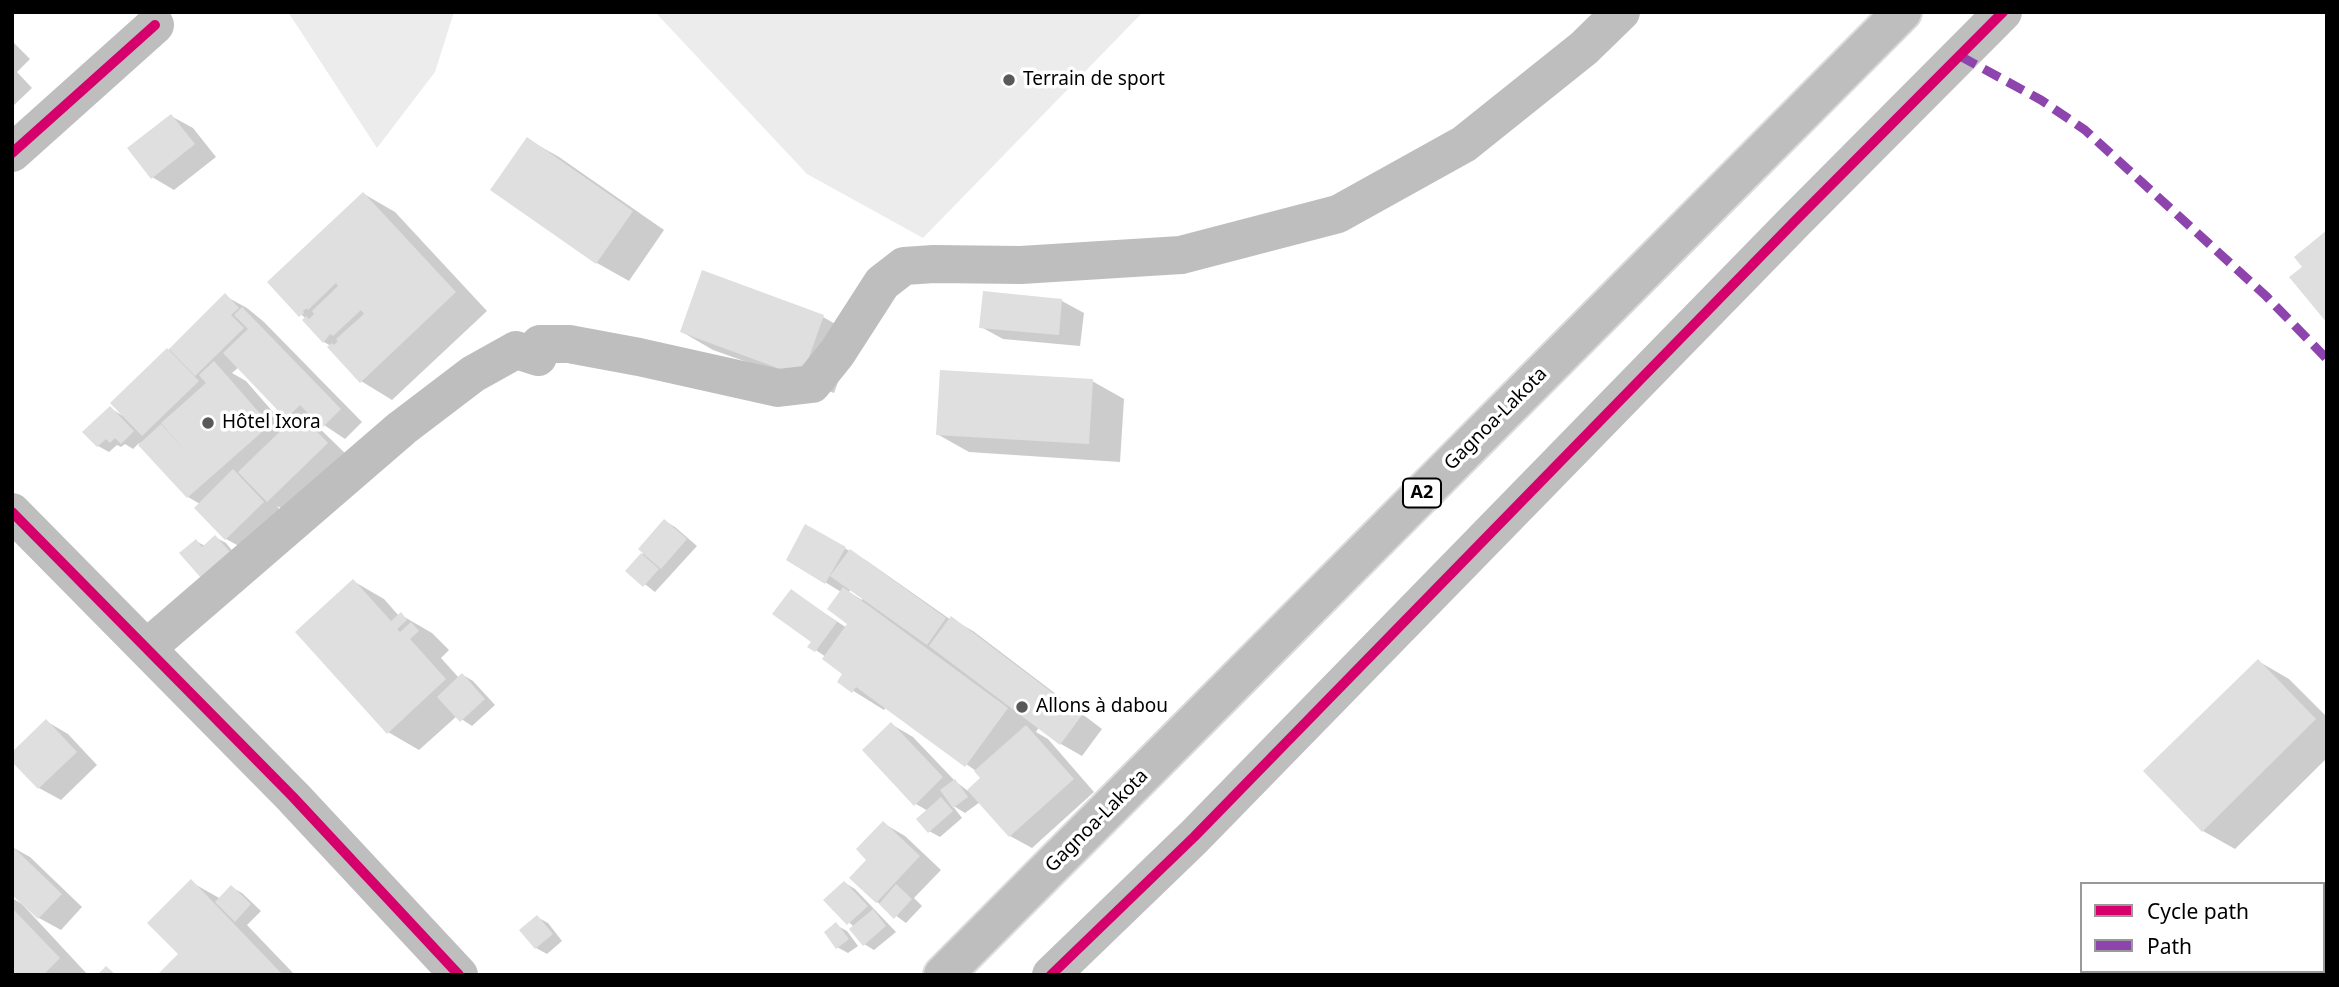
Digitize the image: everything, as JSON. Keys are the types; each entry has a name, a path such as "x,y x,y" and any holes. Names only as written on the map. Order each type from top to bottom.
{"street":[{"path":"147,648 402,428 473,374 516,350 538,357 540,344 569,344 778,388 811,384 838,353 882,283 904,266 1021,265 1181,255 1338,214 1464,144 1584,48 1621,12"},
{"name":"Gagnoa-Lakota","path":"943,975 1902,12"},
{"path":"1051,975 1194,837 2003,12"},
{"path":"12,153 155,25"},
{"path":"12,512 293,797 459,975"}],"shaded area":[{"path":"288,12 454,12 435,72 377,148"},
{"path":"655,12 1143,12 923,238 807,174"}],"building":[{"path":"171,114 195,144 151,179 127,148"},
{"path":"527,137 633,211 596,264 490,190"},
{"path":"363,192 456,292 360,383 327,347 332,343 334,345 338,341 336,339 364,314 361,310 333,336 330,334 323,343 302,320 306,316 309,319 314,314 312,311 338,286 336,283 299,317 267,282"},
{"path":"2327,230 2327,323 2289,277 2302,267 2294,257"},
{"path":"702,270 824,315 802,377 680,332"},
{"path":"983,291 1062,299 1059,335 979,328"},
{"path":"225,293 239,308 231,315 244,328 195,376 169,349"},
{"path":"242,307 341,409 322,428 300,405 286,419 223,353 248,329 234,315"},
{"path":"167,348 199,381 142,436 110,403"},
{"path":"214,361 270,425 187,498 138,445 161,424 188,454 161,423 206,383 199,375"},
{"path":"940,370 1093,379 1089,444 936,435"},
{"path":"110,406 134,431 121,444 115,438 110,443 106,439 97,447 82,432"},
{"path":"299,413 328,443 267,502 238,472"},
{"path":"233,469 264,502 225,540 194,508"},
{"path":"664,519 687,539 661,569 638,549"},
{"path":"805,524 846,547 825,584 786,560"},
{"path":"215,535 230,552 201,578 179,553 196,539 202,547"},
{"path":"850,549 946,618 927,645 830,576"},
{"path":"641,553 659,569 643,587 625,571"},
{"path":"353,579 391,621 401,612 407,620 397,629 400,632 411,622 419,631 410,639 446,679 387,734 295,632"},
{"path":"843,587 1008,708 965,767 856,687 852,693 837,682 842,674 822,659 847,624 827,609"},
{"path":"791,589 837,622 815,652 807,647 811,642 772,614"},
{"path":"951,616 1082,715 1060,745 929,646"},
{"path":"2258,659 2316,719 2202,832 2143,771"},
{"path":"462,673 485,699 460,722 437,697"},
{"path":"46,719 77,752 38,789 12,762 12,752"},
{"path":"891,722 943,777 914,806 862,750"},
{"path":"1026,725 1074,779 1009,837 967,790 980,778 974,771"},
{"path":"955,779 968,797 953,808 940,790"},
{"path":"941,797 953,811 928,833 916,819"},
{"path":"883,821 920,856 876,903 849,878 866,860 856,849"},
{"path":"12,846 62,894 38,919 12,895"},
{"path":"191,879 283,975 157,975 178,954 147,923"},
{"path":"844,881 868,906 847,925 823,900"},
{"path":"896,884 912,899 894,919 879,904"},
{"path":"231,885 251,904 235,922 215,902"},
{"path":"12,908 60,958 43,975 12,975"},
{"path":"873,909 886,926 863,946 849,929"},
{"path":"537,915 553,934 535,949 519,930"},
{"path":"836,922 849,939 836,949 824,932"},
{"path":"106,966 116,975 97,975"}],"marked path":[{"path":"1960,56 2041,100 2085,130 2266,296 2327,359"}],"cycle path":[{"path":"1051,975 1194,837 1795,221 2003,12"},
{"path":"12,153 155,25"},
{"path":"12,512 293,797 459,975"}],"place":[{"name":"Terrain de sport","path":"1009,80"},
{"name":"Hôtel Ixora","path":"208,423"},
{"name":"Allons à dabou","path":"1022,707"}]}
